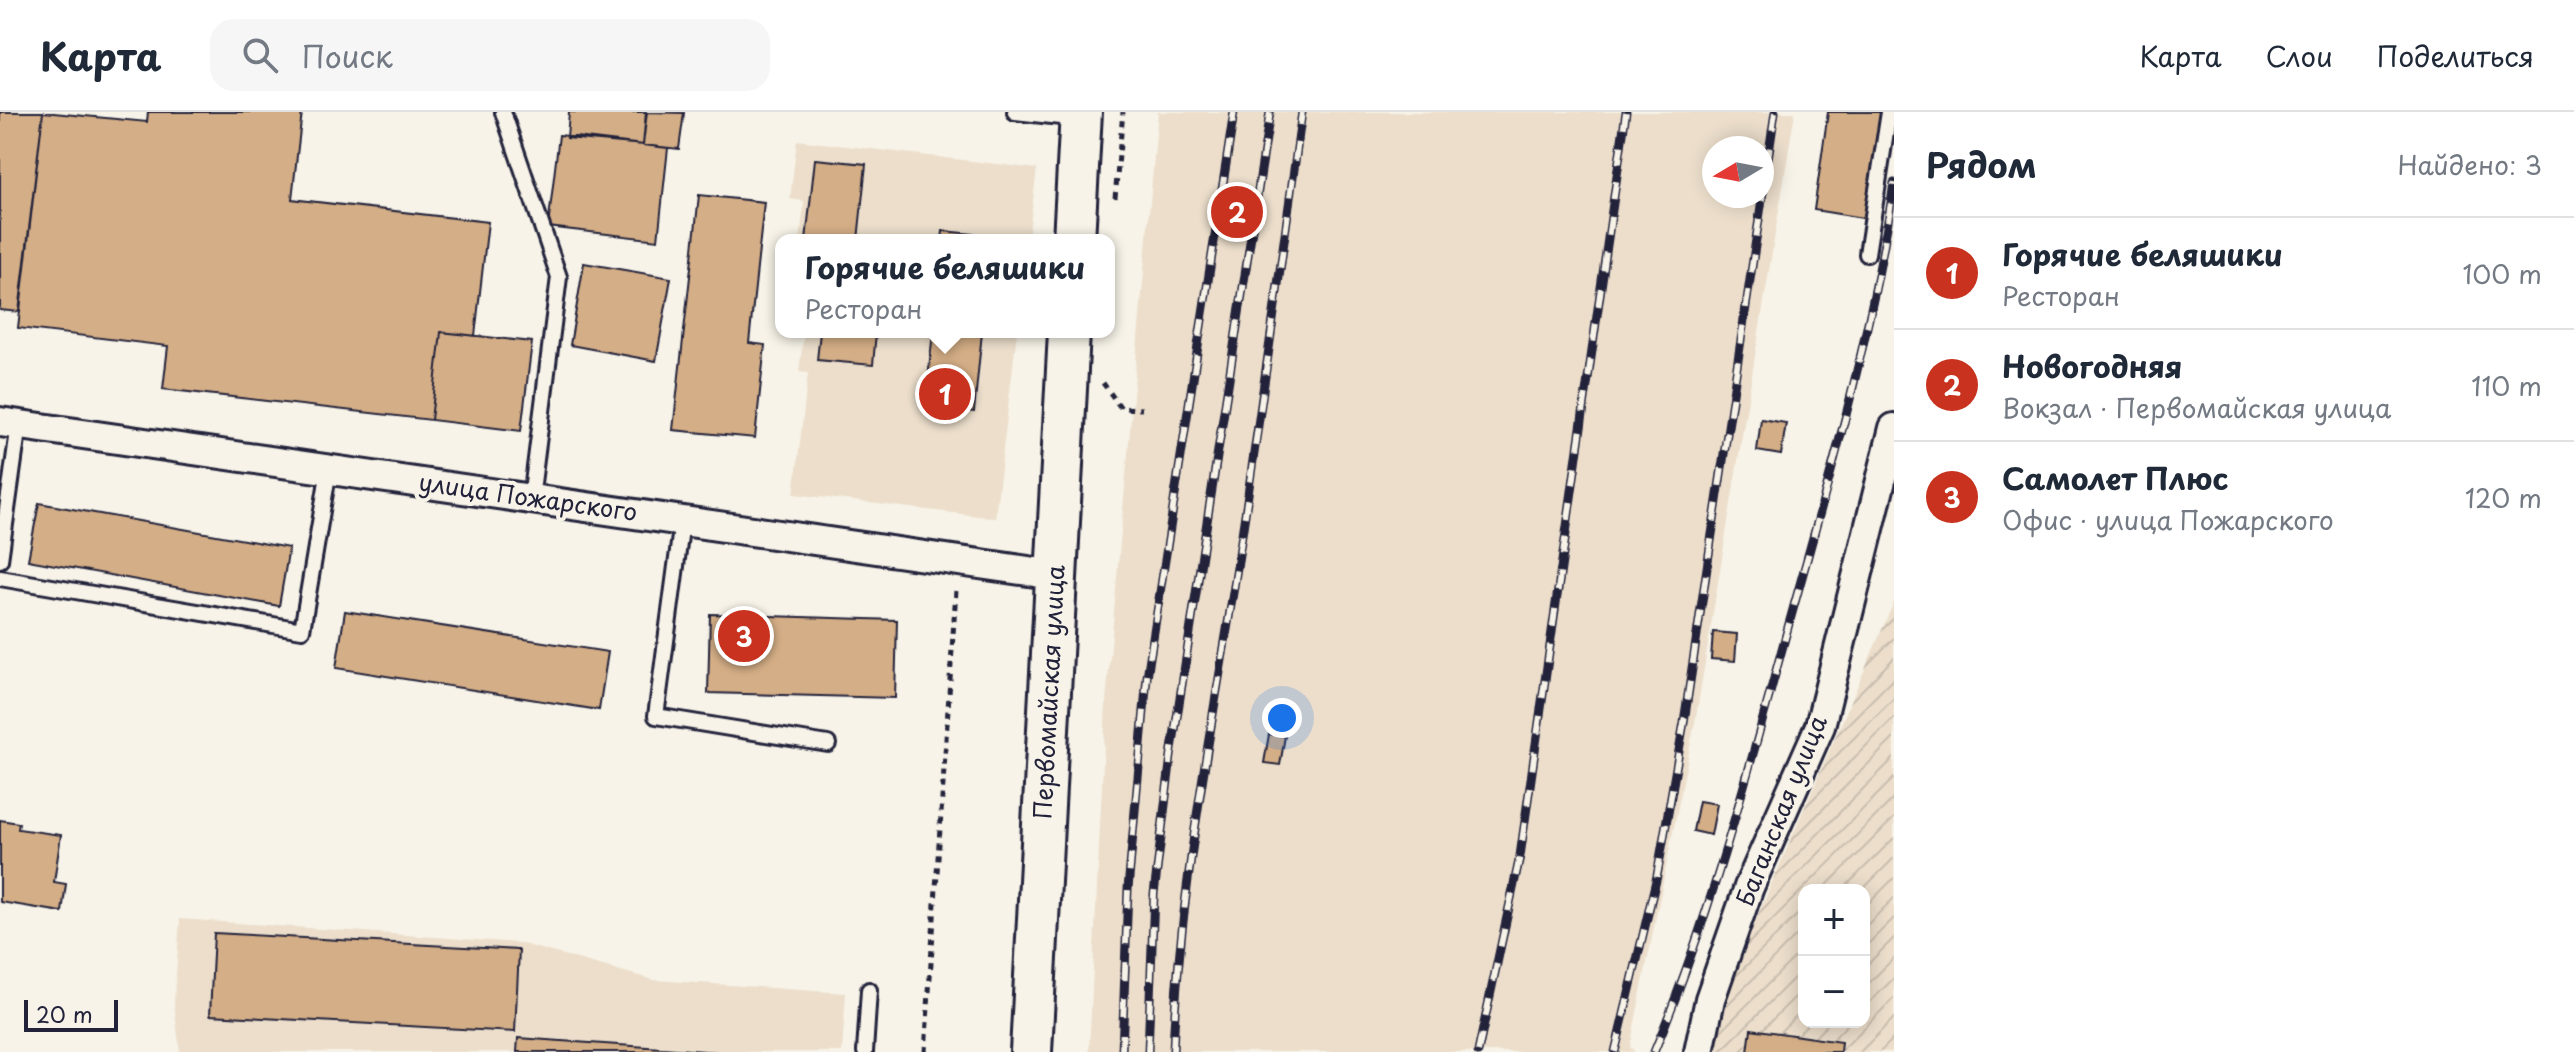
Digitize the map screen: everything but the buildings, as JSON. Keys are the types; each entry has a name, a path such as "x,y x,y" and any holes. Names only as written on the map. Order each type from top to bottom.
{"main road":[{"path":"1081,115 1091,234"},
{"name":"Первомайская улица","path":"1031,1052 1069,338"}],"street":[{"name":"улица Пожарского","path":"10,423 1056,575"},
{"name":"Баганская улица","path":"1699,1052 1710,999 1749,887 1820,726 1894,428"}],"lane":[{"path":"503,112 559,277 531,499"},
{"path":"1015,112 1081,115"},
{"path":"1867,254 1889,112"},
{"path":"0,560 10,423"},
{"path":"0,578 302,630 329,469"},
{"path":"682,521 656,716 828,744"},
{"path":"865,1052 869,990"}],"path":[{"path":"1115,202 1123,112"},
{"path":"1121,408 1142,409"},
{"path":"925,1052 958,561"}],"shaded area":[{"path":"1158,112 1795,112 1696,717 1630,1047 1635,1052 1089,1052 1106,702"},
{"path":"797,140 1037,169 1029,234 801,234 804,201 790,199"},
{"path":"803,338 1016,338 995,518 794,494 808,373 799,372"},
{"path":"1894,602 1894,1052 1711,1052 1717,1009"},
{"path":"180,919 519,943 654,980 846,993 842,1052 180,1052 174,1003"}],"railway":[{"path":"1122,1052 1128,889 1147,677 1234,112"},
{"path":"1148,1052 1154,894 1171,756 1270,112"},
{"path":"1173,1052 1182,929 1198,806 1246,505 1302,112"},
{"path":"1478,1052 1520,856 1626,112"},
{"path":"1615,1052 1657,876 1684,722 1775,112"},
{"path":"1654,1052 1693,949 1727,843 1818,520 1874,296 1894,183"}],"place":[{"name":"Новогодняя","path":"1237,212"},
{"name":"Горячие беляшики","path":"945,394"},
{"name":"Самолет Плюс","path":"744,636"}]}
